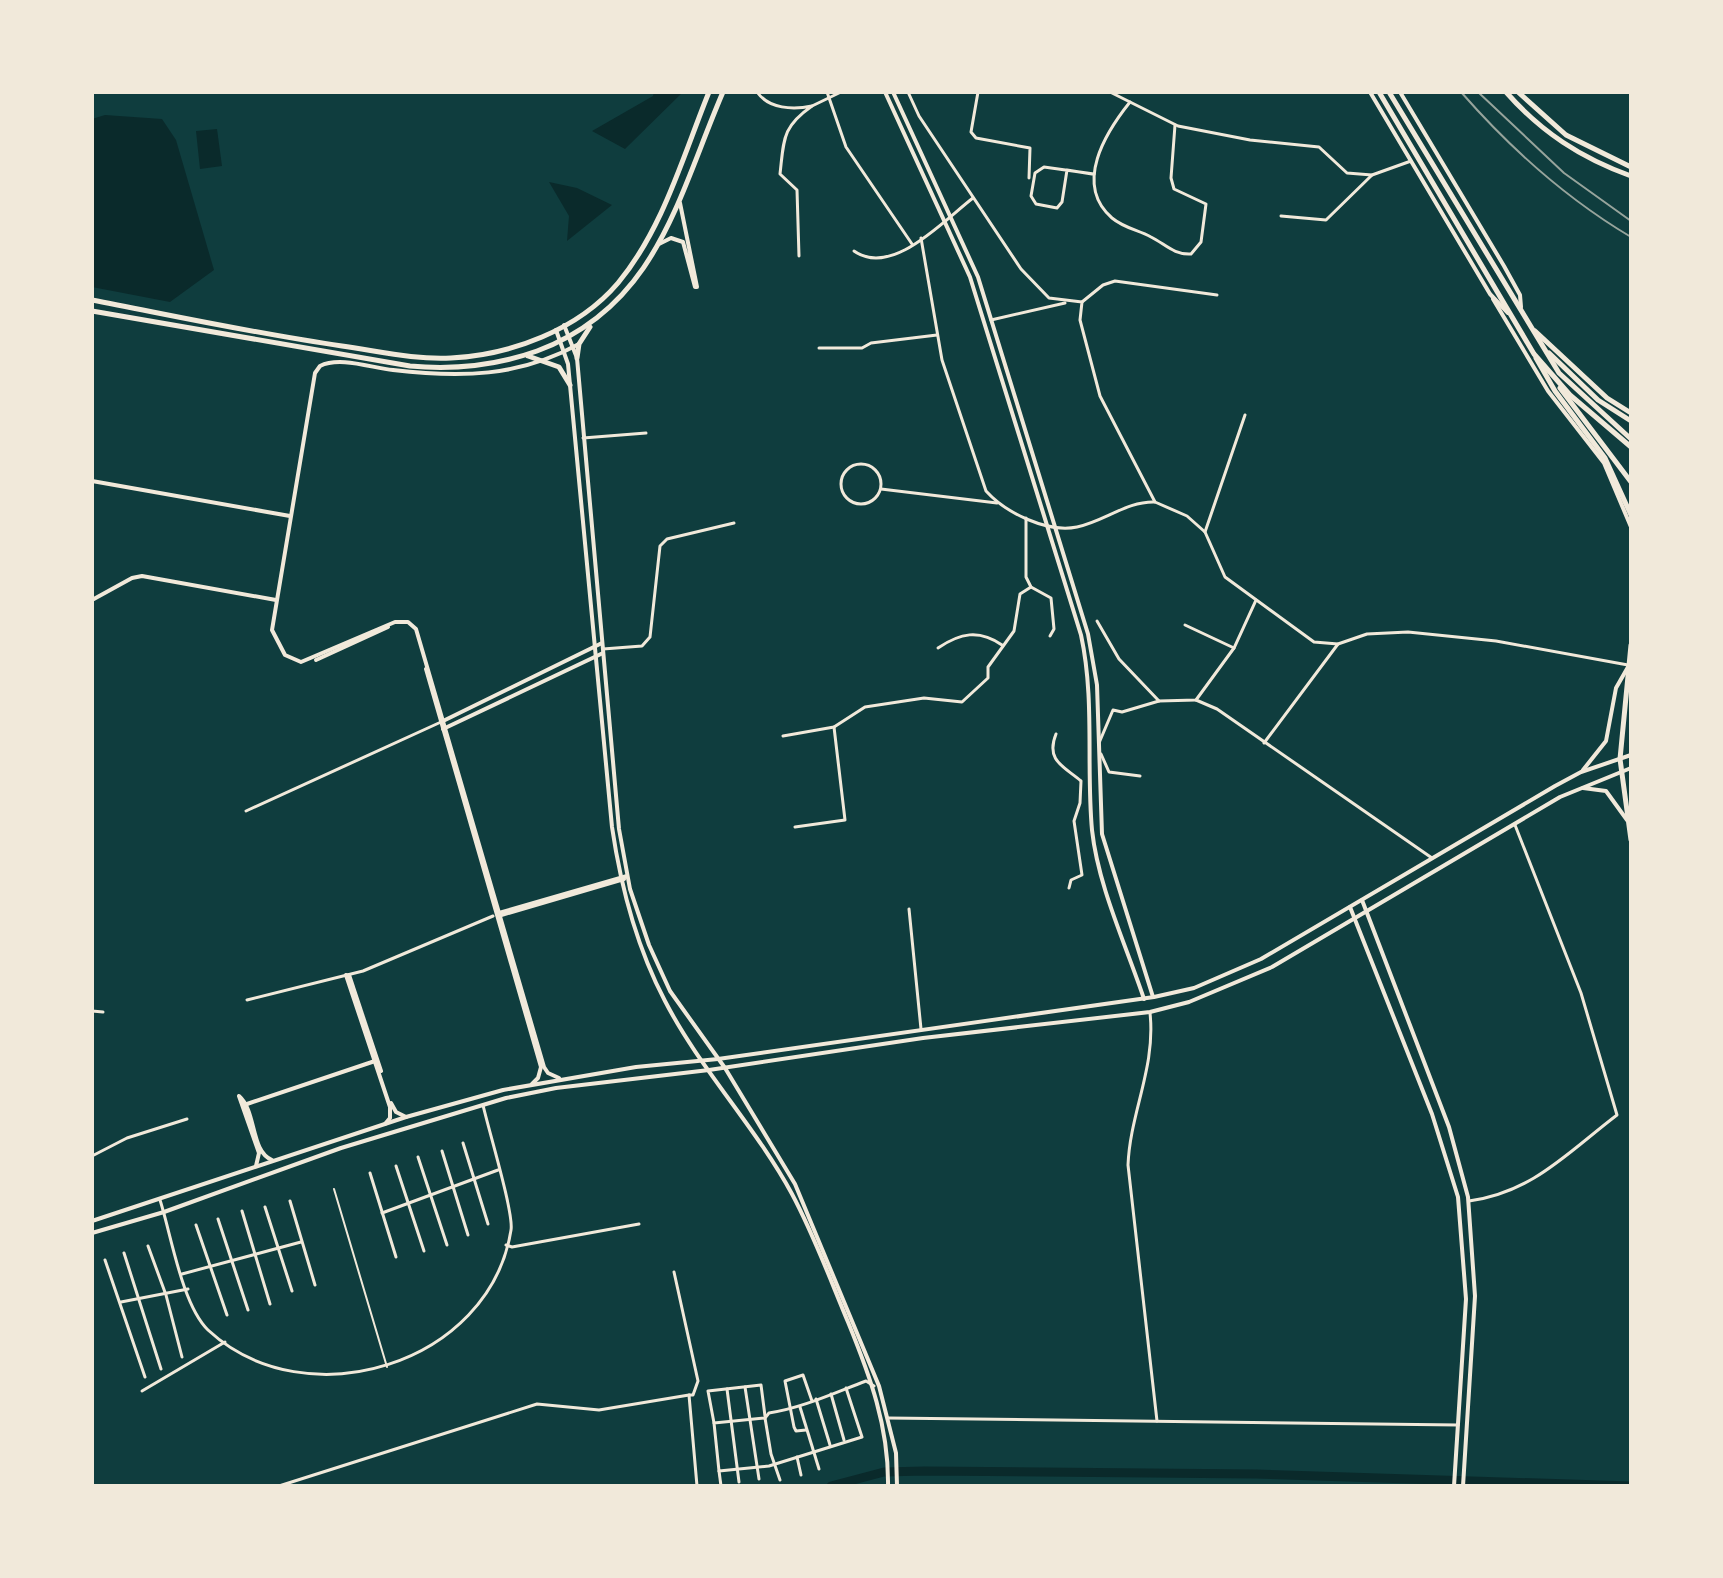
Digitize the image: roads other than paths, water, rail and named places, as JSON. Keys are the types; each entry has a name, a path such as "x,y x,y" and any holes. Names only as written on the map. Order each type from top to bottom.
{"main road":[{"path":"92,300 289,339 420,357 470,356 520,345 556,330 600,300 639,253 654,227 709,92"},
{"path":"530,1084 538,1078 541,1067 413,625 395,622 314,658 295,661 285,655 274,637 275,601 315,373 320,366 333,362 470,376 508,371 547,360 576,345 625,294 659,244 723,92"},
{"path":"885,92 946,219 970,277 1087,663 1092,820 1097,855 1144,999"},
{"path":"893,92 952,214 991,320 1095,660 1100,809 1105,852 1154,997"},
{"path":"1370,92 1548,391 1604,463 1631,527"},
{"path":"1379,92 1555,391 1605,458 1631,515"},
{"path":"1389,92 1568,384 1631,439"},
{"path":"1400,92 1504,266 1520,295 1521,310"},
{"path":"1506,92 1558,140 1588,158 1631,176"},
{"path":"1518,92 1566,135 1631,167"},
{"path":"659,244 671,238 683,242 697,287 681,217 681,192"},
{"path":"1490,294 1511,317"},
{"path":"92,311 410,366 458,368 523,356 561,341 594,323"},
{"path":"1529,323 1564,360 1607,398 1631,413"},
{"path":"564,325 576,345 627,877 642,928 670,991 725,1068 795,1184 879,1386 897,1460 897,1486"},
{"path":"556,330 565,352 570,385 595,657 620,879 643,955 664,1000 791,1192 874,1386 889,1457 888,1486"},
{"path":"1542,346 1598,400 1631,421"},
{"path":"1534,354 1631,482"},
{"path":"523,356 547,360 563,371 570,385"},
{"path":"1553,377 1631,447"},
{"path":"92,481 289,516"},
{"path":"92,601 142,576 275,601"},
{"path":"1631,645 1620,759 1631,840"},
{"path":"442,721 594,647 603,648"},
{"path":"444,729 595,657 603,648"},
{"path":"1581,772 1606,741 1616,688 1628,665"},
{"path":"92,1221 406,1117 530,1084 1144,999 1194,988 1261,959 1581,772 1631,755"},
{"path":"92,1233 164,1212 277,1169 483,1104 556,1088 725,1068 938,1036 1150,1012 1189,1002 1253,975 1581,788 1631,768"},
{"path":"1581,788 1606,791 1627,820"},
{"path":"496,915 627,877"},
{"path":"1362,900 1449,1127 1468,1199 1475,1296 1463,1486"},
{"path":"1350,907 1427,1101 1458,1197 1466,1299 1454,1486"},
{"path":"496,915 544,1067 548,1073 559,1078"},
{"path":"347,975 391,1110 385,1124"},
{"path":"246,1104 376,1061"},
{"path":"376,1061 393,1107 406,1117"},
{"path":"246,1104 262,1152 274,1160"},
{"path":"246,1104 259,1153 256,1166"},
{"path":"1458,1197 1468,1199"},
{"path":"1466,1299 1475,1296"}],"street":[{"path":"757,92 762,100 776,105 796,109 812,106"},
{"path":"827,92 846,147 912,244"},
{"path":"799,256 797,190 780,174 785,131 794,119 812,106 841,92"},
{"path":"908,92 919,116 1021,269 1049,298 1082,302 1103,285 1115,281 1217,295"},
{"path":"978,92 971,132 976,138 1030,148 1029,178"},
{"path":"1110,92 1175,125 1250,140 1319,147 1347,173 1372,175 1411,161"},
{"path":"1130,102 1103,137 1094,174 1101,202 1111,217 1175,252 1191,254 1201,242 1206,204 1174,189 1171,178 1175,125"},
{"path":"1067,170 1062,202 1057,208 1036,204 1031,196 1035,173 1044,167 1067,170 1094,174"},
{"path":"1281,216 1326,220 1372,175"},
{"path":"854,251 865,258 892,256 921,238 974,196"},
{"path":"921,238 937,335 986,491 997,503 1026,518 1055,527 1076,527 1141,502 1155,502 1187,516 1205,532 1225,577 1314,642 1338,644 1367,634 1408,632 1496,641 1628,665"},
{"path":"991,320 1068,302"},
{"path":"1082,302 1080,320 1100,396 1155,502"},
{"path":"819,348 862,348 871,343 937,335"},
{"path":"1205,532 1245,415"},
{"path":"583,438 646,433"},
{"path":"859,463 870,466 879,474 880,489 868,504 856,504 846,499 840,489 841,477 848,467 859,463"},
{"path":"880,489 997,503"},
{"path":"1026,518 1026,577 1031,587 1051,598 1054,629 1050,636"},
{"path":"603,648 642,646 650,637 660,546 667,539 734,523"},
{"path":"783,736 834,727 865,707 924,698 962,702 988,678 988,667 1014,631 1020,594 1031,587"},
{"path":"1196,700 1234,648 1256,600"},
{"path":"1097,621 1119,659 1159,701"},
{"path":"1185,625 1234,648"},
{"path":"938,648 966,634 985,634 1002,645"},
{"path":"1264,743 1338,644"},
{"path":"1140,776 1109,772 1099,746 1113,710 1122,712 1159,701 1196,700 1217,709 1433,859"},
{"path":"246,811 442,721"},
{"path":"795,827 845,820 834,727"},
{"path":"1056,734 1053,756 1058,765 1081,781 1080,803 1074,821 1082,875 1071,880 1069,888"},
{"path":"1468,1199 1501,1197 1528,1183 1617,1115 1581,993 1515,825"},
{"path":"909,909 921,1029"},
{"path":"247,1000 347,975 496,915"},
{"path":"92,1011 103,1012"},
{"path":"1150,1012 1150,1060 1132,1131 1128,1165 1157,1421"},
{"path":"160,1200 188,1289 206,1328 225,1342 261,1363 302,1372 343,1375 387,1367 437,1343 472,1312 497,1274 512,1227 483,1104"},
{"path":"92,1156 127,1138 187,1119"},
{"path":"463,1143 488,1224"},
{"path":"442,1151 468,1235"},
{"path":"418,1157 447,1245"},
{"path":"396,1166 424,1251"},
{"path":"382,1213 498,1170"},
{"path":"370,1173 396,1257"},
{"path":"334,1189 387,1367"},
{"path":"290,1201 315,1285"},
{"path":"265,1207 292,1291"},
{"path":"242,1211 270,1304"},
{"path":"218,1219 248,1310"},
{"path":"506,1245 512,1247 639,1224"},
{"path":"196,1225 227,1315"},
{"path":"182,1274 301,1242"},
{"path":"148,1246 166,1295 182,1357"},
{"path":"124,1253 161,1369"},
{"path":"105,1260 145,1377"},
{"path":"279,1486 537,1404 599,1410 693,1395 698,1381 674,1272"},
{"path":"121,1302 188,1289"},
{"path":"142,1391 225,1342"},
{"path":"806,1430 796,1431 785,1381 803,1375 831,1446"},
{"path":"714,1423 765,1417 866,1381 874,1386"},
{"path":"721,1486 708,1391 761,1385 771,1454 780,1480"},
{"path":"745,1387 759,1479"},
{"path":"719,1471 776,1464 862,1437 846,1388"},
{"path":"727,1389 739,1482"},
{"path":"831,1394 845,1442"},
{"path":"689,1395 697,1486"},
{"path":"800,1406 819,1469"},
{"path":"888,1418 1458,1425"},
{"path":"797,1457 801,1475"}],"water":[{"path":"654,92 683,92 625,149 592,131 653,96"},
{"path":"105,115 162,119 176,140 214,270 170,302 92,287 92,119"},
{"path":"217,129 222,166 200,169 196,131"},
{"path":"549,182 577,188 612,205 567,241 569,216"}],"waterway":[{"path":"831,1486 884,1472 925,1471 1256,1474 1631,1486"}],"railway":[{"path":"1461,92 1540,171 1584,206 1631,237"},
{"path":"1478,92 1564,173 1631,221"}]}
